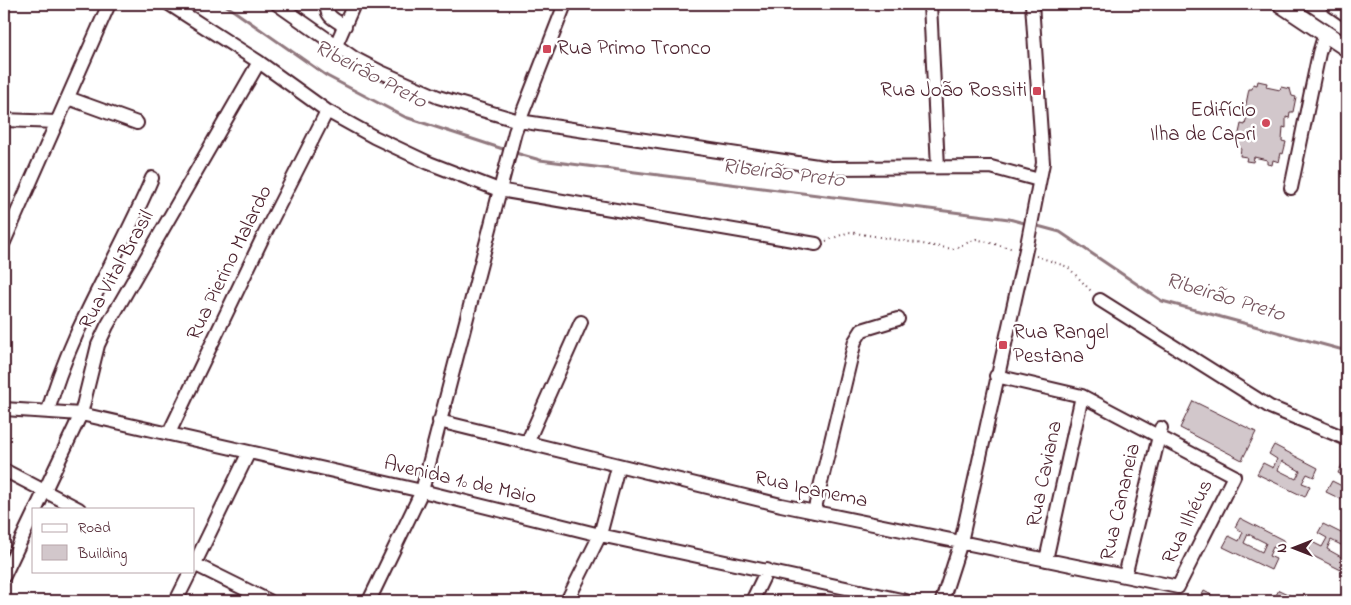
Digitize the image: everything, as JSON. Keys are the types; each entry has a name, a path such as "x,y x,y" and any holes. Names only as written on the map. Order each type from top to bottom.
{"main road":[{"path":"1281,4 1347,48"},
{"path":"1334,4 1347,13"}],"street":[{"path":"4,242 6,229 68,98 109,4"},
{"path":"169,4 259,62 327,111 374,137 429,163 499,190 816,244"},
{"path":"276,4 336,45 381,72 438,97 517,126 832,168 991,167 1040,180"},
{"path":"328,4 328,13 344,26"},
{"path":"336,45 354,4"},
{"path":"369,601 422,492 517,126 565,4"},
{"path":"930,4 938,167"},
{"path":"942,601 961,542 996,376 1026,249 1043,163 1032,4"},
{"path":"1291,188 1319,53 1325,33"},
{"name":"Rua Vital Brasil","path":"36,508 81,414 98,345 107,326 259,62"},
{"path":"68,98 137,123"},
{"name":"Rua Pierino Malardo","path":"170,433 262,239 327,111"},
{"path":"4,120 57,122"},
{"path":"48,411 79,324 138,210 152,178"},
{"path":"1100,300 1267,412 1347,439"},
{"path":"814,512 854,341 862,330 898,319"},
{"path":"527,443 581,322"},
{"path":"996,376 1082,396 1159,432"},
{"name":"Rua Caviana","path":"1046,560 1082,396"},
{"name":"Avenida 1º de Maio","path":"4,409 81,414 170,433 600,535 906,601"},
{"name":"Rua Ipanema","path":"439,421 618,466 814,512 1178,587"},
{"name":"Rua Ilhéus","path":"1159,432 1234,476 1178,587"},
{"name":"Rua Cananeia","path":"1125,576 1159,432"},
{"path":"195,562 249,452"},
{"path":"567,601 600,535 618,466"},
{"path":"4,470 77,508"},
{"path":"4,576 32,518"},
{"path":"195,564 269,601"},
{"path":"752,601 767,570"},
{"path":"176,601 190,572"}],"path":[{"path":"816,244 849,232 953,250 976,239 1026,249 1068,267 1100,300"}],"building":[{"name":"Edifício Ilha de Capri","path":"1258,81 1267,83 1266,87 1280,90 1281,87 1290,89 1292,96 1296,97 1293,112 1290,112 1289,118 1286,117 1286,128 1283,127 1282,141 1286,142 1283,154 1281,153 1279,162 1273,160 1272,165 1267,164 1267,160 1254,157 1253,162 1246,161 1247,157 1240,156 1241,148 1236,147 1241,124 1245,125 1247,115 1244,114 1249,89 1252,89 1253,84 1257,85"},
{"path":"1193,401 1256,432 1242,460 1180,428"},
{"path":"1274,445 1318,468 1314,477 1307,474 1302,483 1310,486 1305,497 1257,474 1263,463 1273,468 1277,459 1269,454","holes":["1282,461 1300,471 1296,479 1278,470"]},
{"path":"1343,463 1347,465 1347,502 1326,492 1332,481 1342,486 1346,477 1338,473"},
{"path":"1240,518 1285,541 1280,550 1273,547 1269,556 1276,559 1271,570 1223,547 1229,536 1239,541 1243,532 1235,527","holes":["1248,534 1266,543 1262,552 1244,543"]},
{"path":"1323,524 1347,536 1347,548 1331,540 1327,549 1345,559 1347,555 1347,573 1307,553 1312,542 1322,547 1327,538 1318,533"},
{"path":"1279,590 1302,601 1273,600"},
{"path":"1204,591 1223,601 1199,601"}],"waterway":[{"name":"Ribeirão Preto","path":"224,4 327,76 405,117 506,150"},
{"name":"Ribeirão Preto","path":"512,152 540,160 1009,219 1028,224"},
{"name":"Ribeirão Preto","path":"1034,225 1060,232 1162,301 1347,351"}],"place":[{"name":"Rua Primo Tronco","path":"547,49"},
{"name":"Rua João Rossiti","path":"1037,91"},
{"name":"Edifício Ilha de Capri","path":"1266,123"},
{"name":"Rua Rangel Pestana","path":"1003,345"}]}
